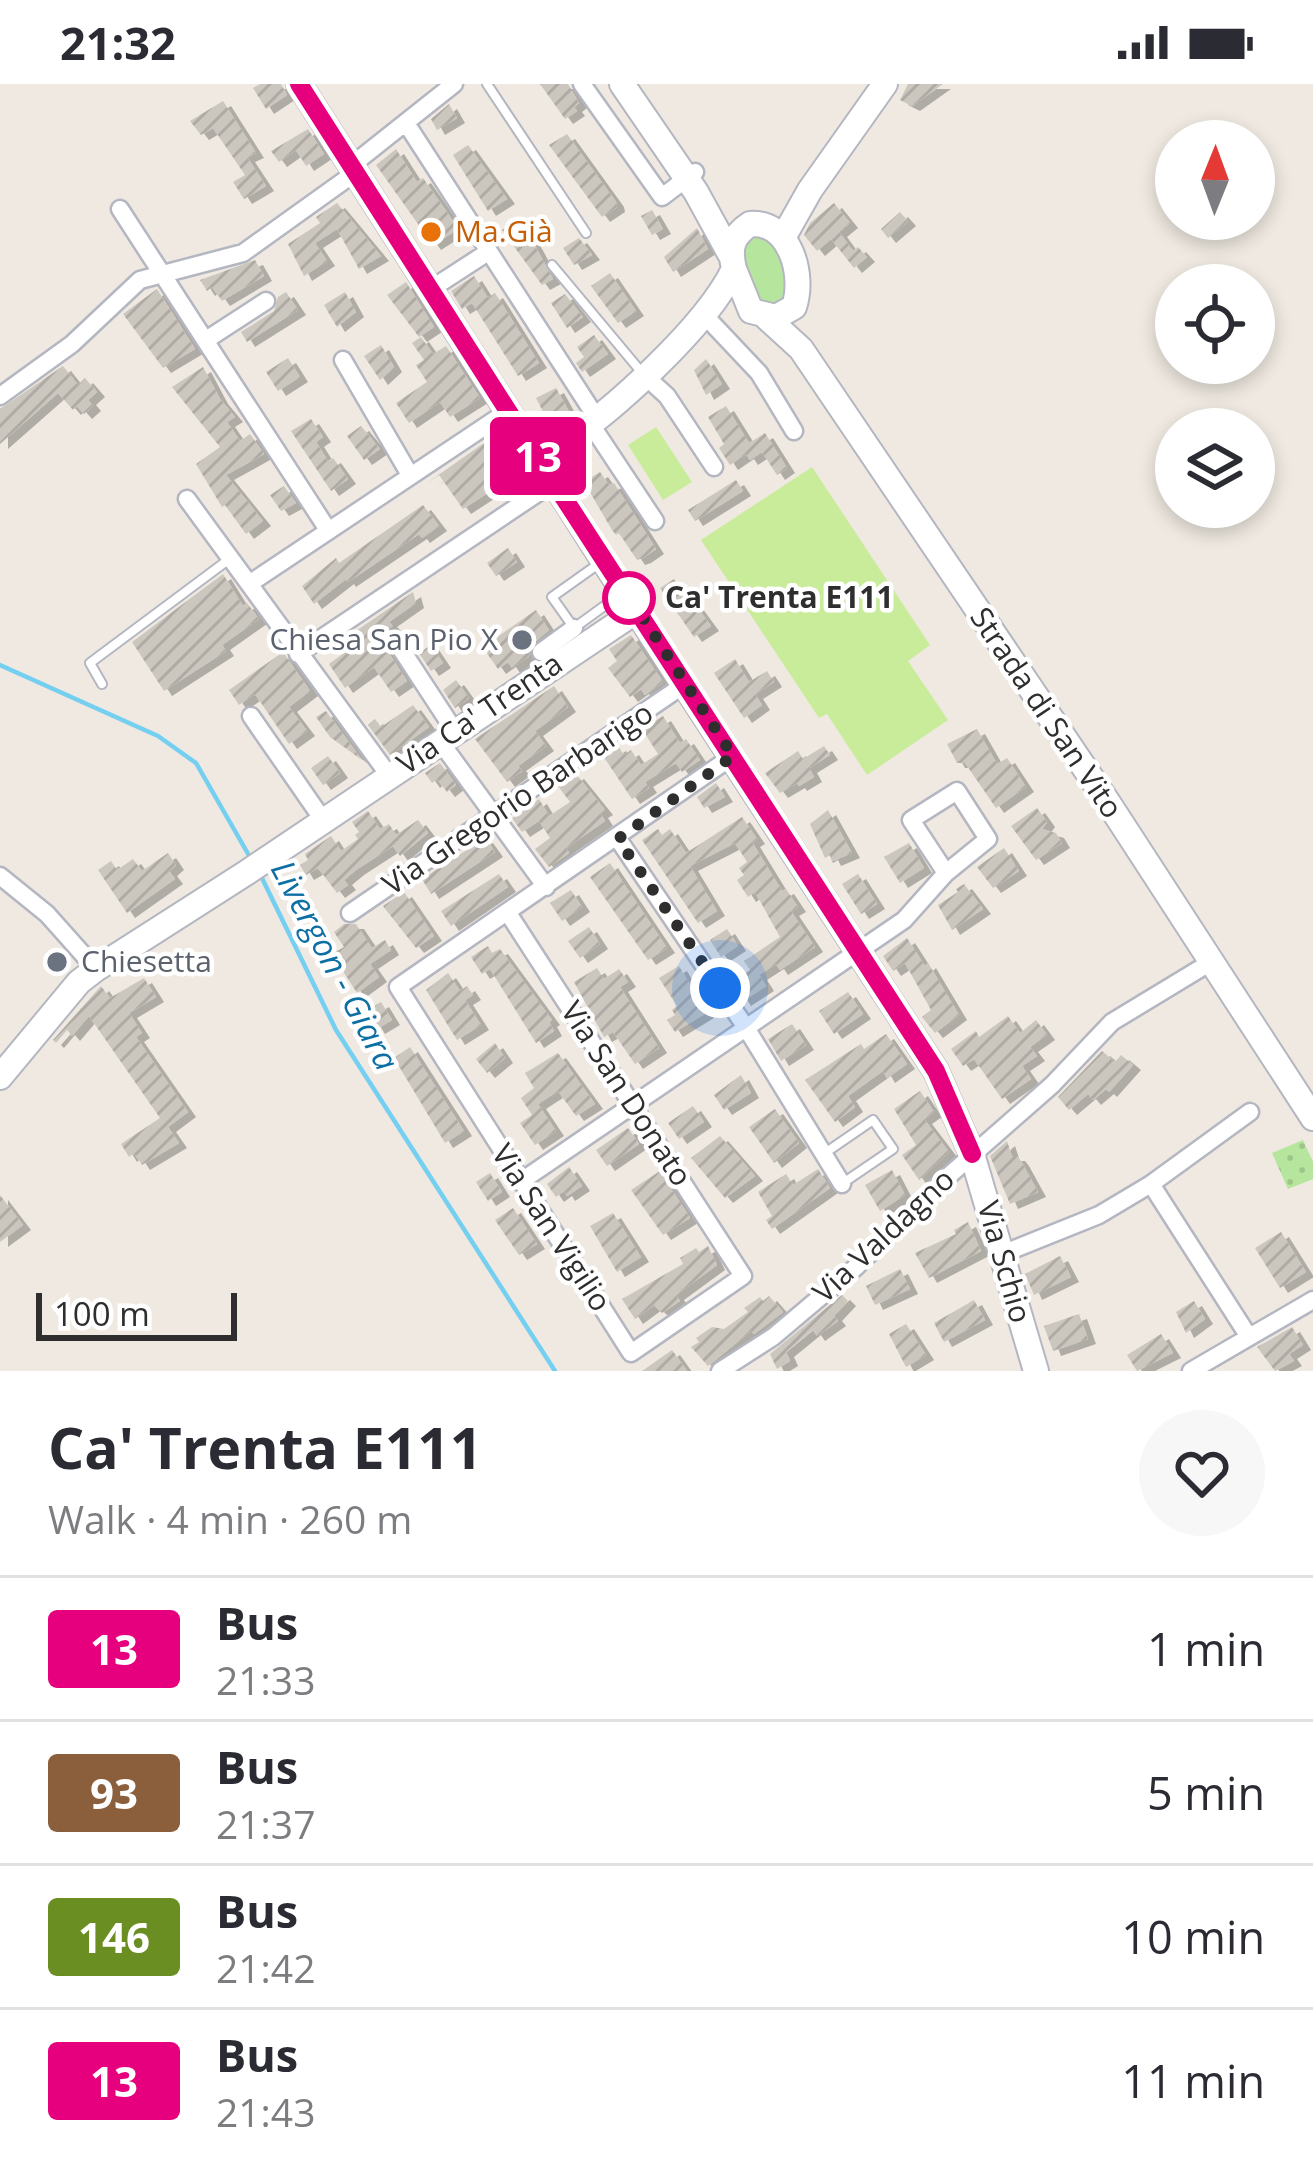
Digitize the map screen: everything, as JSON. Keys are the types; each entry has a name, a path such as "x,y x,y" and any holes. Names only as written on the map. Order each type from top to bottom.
{"street":[{"name":"Via Schio","path":"299,84 524,436 551,462 603,560 936,1071 972,1154 1036,1371"},
{"path":"0,396 72,344 140,280 243,253 354,169 454,84"},
{"path":"582,84 662,196 692,180"},
{"path":"622,84 692,180 724,214 784,236"},
{"path":"801,350 794,307 798,282 784,236 810,190 885,84"},
{"path":"406,123 655,521"},
{"path":"692,180 759,314"},
{"path":"298,654 551,462 699,325 718,298 738,232 790,208 810,190"},
{"path":"120,208 328,530"},
{"path":"431,289 488,252"},
{"path":"206,340 266,301"},
{"path":"699,325 726,311 776,317 794,307"},
{"name":"Strada di San Vito","path":"759,314 801,350 1313,1118"},
{"path":"699,325 759,373 794,431"},
{"path":"343,360 410,475"},
{"path":"644,375 667,396 714,467"},
{"path":"249,584 508,411"},
{"path":"187,499 388,774"},
{"name":"Via Ca' Trenta","path":"0,1077 79,982 96,969 281,850 631,600"},
{"path":"541,652 574,628"},
{"path":"401,649 493,814 546,887"},
{"name":"Via Gregorio Barbarigo","path":"350,913 686,684"},
{"path":"250,716 323,820"},
{"path":"508,913 733,756"},
{"path":"520,1181 904,920 946,873 988,838 957,791 911,820 946,873"},
{"path":"618,839 745,1026 842,1184"},
{"path":"0,877 47,914 96,969"},
{"name":"Via San Vigilio","path":"508,913 398,987 631,1353 743,1276"},
{"name":"Via San Donato","path":"508,913 743,1276"},
{"name":"Via Valdagno","path":"720,1371 772,1337 856,1267 972,1154 1052,1085 1112,1022 1211,962"},
{"path":"1002,1254 1099,1215 1151,1184 1250,1112"},
{"path":"1151,1184 1249,1337"},
{"path":"1191,1371 1313,1300"}],"lane":[{"path":"487,84 586,233"},
{"path":"552,265 644,375"},
{"path":"102,683 90,663 231,559"},
{"path":"603,560 552,597 574,628 631,600"},
{"path":"824,1154 873,1120 893,1149 842,1184"}],"green space":[{"path":"755,232 777,245 787,284 785,298 774,306 755,299 741,254 743,240"},
{"path":"656,427 692,482 663,500 628,445"},
{"path":"812,467 930,645 908,661 948,720 867,775 827,714 819,718 701,540"},
{"path":"1303,1140 1313,1162 1313,1179 1288,1189 1272,1153"}],"building":[{"path":"281,84 287,95 266,109 253,88"},
{"path":"540,84 568,84 579,103 574,107 577,111 565,119"},
{"path":"908,84 943,84 912,106 900,100"},
{"path":"223,101 256,153 247,157 266,186 244,199 233,182 245,175 213,128 201,135 190,121"},
{"path":"449,104 457,118 437,130 431,119"},
{"path":"308,129 324,154 306,166 296,150 279,162 271,151"},
{"path":"567,134 616,202 617,207 602,217 549,145"},
{"path":"468,145 507,199 488,211 453,155"},
{"path":"396,149 417,182 423,178 465,238 461,241 455,231 433,245 376,165"},
{"path":"337,203 381,256 359,269 337,229 315,243 327,261 304,276 288,244 320,223 316,217"},
{"path":"834,203 850,223 839,232 853,251 858,247 867,257 854,268 831,239 817,251 804,235 810,223"},
{"path":"652,210 663,229 652,235 641,216"},
{"path":"900,212 908,221 888,238 881,229"},
{"path":"520,218 553,279 542,285 502,230"},
{"path":"697,228 708,249 673,272 664,257"},
{"path":"579,238 592,255 574,265 563,248"},
{"path":"255,260 264,276 222,301 200,280"},
{"path":"610,273 636,311 618,323 591,286"},
{"path":"474,276 488,298 495,293 539,363 518,376 472,303 462,309 451,291"},
{"path":"406,282 434,327 419,337 387,295"},
{"path":"157,289 195,349 163,368 123,314"},
{"path":"286,292 298,310 247,342 241,332 274,311 278,297"},
{"path":"345,292 356,312 337,327 324,305"},
{"path":"565,294 583,317 567,328 551,303"},
{"path":"594,335 608,354 582,372 576,363 584,357 577,347"},
{"path":"421,337 433,354 446,346 480,398 450,417 440,402 409,423 396,403 427,382 416,365 424,360 412,343"},
{"path":"381,345 394,367 380,380 364,356"},
{"path":"288,358 300,377 278,391 266,372"},
{"path":"706,359 722,384 706,395 694,370"},
{"path":"63,366 78,385 85,378 97,392 88,400 93,406 84,414 77,406 73,410 58,393 0,444 0,409"},
{"path":"203,367 235,417 227,422 240,441 250,434 264,454 226,475 263,521 246,534 222,507 196,464 220,447 172,387"},
{"path":"556,388 572,417 553,431 536,398"},
{"path":"726,406 749,443 765,433 787,468 777,475 762,452 750,460 746,454 730,465 708,417"},
{"path":"311,419 323,437 316,442 348,479 331,491 291,431"},
{"path":"361,426 380,449 364,460 347,436"},
{"path":"501,431 529,466 463,509 439,475 427,483"},
{"path":"600,472 609,485 614,483 656,549 643,558 637,560 612,530 584,482"},
{"path":"736,480 743,491 695,521 688,510"},
{"path":"284,486 296,503 281,511 270,495"},
{"path":"423,505 439,526 346,579 314,604 302,586 336,558 339,563"},
{"path":"508,548 517,562 496,576 487,563"},
{"path":"223,574 243,606 247,603 259,619 222,645 226,651 164,691 132,642"},
{"path":"674,579 679,587 685,583 711,626 694,637 660,588"},
{"path":"413,592 416,603 389,622 393,626 386,632 392,640 390,655 407,681 391,692 374,667 345,688 329,664 351,648 344,639"},
{"name":"Chiesa San Pio X","path":"536,610 549,630 530,646 529,656 512,668 508,662 498,669 486,652 493,647 490,642"},
{"path":"631,635 663,682 645,695 641,689 630,697 608,668 617,661 609,649"},
{"path":"431,645 443,663 431,671 419,653"},
{"path":"283,652 310,691 289,707 307,731 289,744 255,694 239,705 229,690"},
{"path":"735,659 749,682 767,671 774,682 755,694 762,705 744,718 714,673"},
{"path":"456,680 469,698 455,708 443,690"},
{"path":"554,686 568,707 535,731 546,746 518,766 522,771 507,782 475,739"},
{"path":"413,705 429,727 390,755 368,725 375,719 381,727"},
{"path":"326,711 362,760 330,737 316,717"},
{"path":"663,716 680,743 686,739 700,760 682,772 676,763 645,782 649,788 632,799 603,756 618,746 624,755 631,750 641,765 658,754 642,729"},
{"path":"977,729 997,764 1007,758 1026,787 996,808 965,763 957,763 947,744"},
{"path":"824,746 830,755 809,768 814,777 799,786 780,793 765,773 798,751 803,759"},
{"path":"328,756 340,773 323,785 311,768"},
{"path":"440,763 456,785 447,792 425,773"},
{"path":"576,774 605,810 600,813 605,821 566,848 569,853 549,867 535,849 550,838 539,821 522,832 512,818 539,799 549,816 570,802 558,786"},
{"path":"716,783 725,797 704,808 697,797"},
{"path":"1037,808 1047,822 1042,829 1056,833 1062,843 1036,860 1011,826"},
{"path":"828,810 852,853 833,861 830,855 825,858 810,824"},
{"path":"368,811 380,829 389,824 396,835 418,820 428,833 400,856 393,846 356,870 337,893 318,868 306,875 300,865 308,860 305,854 331,836 341,851 358,839 352,822"},
{"path":"742,817 782,891 786,889 798,907 791,911 815,947 780,970 776,964 759,975 766,986 743,1001 731,982 750,970 744,961 780,937 755,892 748,897 737,880 744,875 739,868 747,862 735,843 690,866 717,911 698,923 642,840 658,829 662,835 670,829 686,853"},
{"path":"485,838 495,852 431,894 422,879"},
{"path":"909,843 924,868 900,883 884,857"},
{"path":"1004,848 1019,871 993,888 977,867"},
{"path":"168,853 176,865 169,871 175,879 127,913 98,870 111,861 117,870 133,859 142,871"},
{"path":"610,863 667,948 648,960 590,877"},
{"path":"499,874 508,887 451,926 441,911"},
{"path":"858,874 877,904 861,914 842,884"},
{"path":"964,884 983,909 952,930 938,905"},
{"path":"571,890 582,907 562,921 550,903"},
{"path":"404,892 434,936 416,948 383,906"},
{"path":"344,924 356,924 372,948 385,940 391,950 370,964 379,977 357,993 332,954 344,947 334,932"},
{"path":"589,927 600,944 580,958 568,941"},
{"path":"727,929 738,946 721,957 710,940"},
{"path":"907,938 959,1015 935,1033 922,1017 931,1010 905,963 893,971 883,956"},
{"path":"488,946 492,953 500,949 552,1020 554,1031 536,1043 490,969 482,974 471,957"},
{"path":"679,966 706,1013 675,1032 667,1020 675,1015 672,1010 677,1006 659,978"},
{"path":"597,968 604,979 619,969 628,982 620,987 659,1048 635,1064 613,1032 604,1037 574,982"},
{"path":"448,973 460,991 467,986 473,995 465,1000 481,1025 457,1040 426,990"},
{"path":"144,978 156,997 129,1013 142,1033 136,1037 188,1112 168,1127 179,1143 142,1165 121,1144 160,1118 89,1016 72,1036 67,1030 56,1043 53,1040 101,986 110,998"},
{"path":"848,992 863,1014 834,1034 819,1011"},
{"path":"381,1002 392,1020 377,1029 366,1011"},
{"path":"1008,1016 1020,1033 1036,1020 1047,1035 1030,1047 1037,1056 1022,1066 1031,1079 1002,1099 974,1059 963,1066 951,1049 976,1031 979,1037"},
{"path":"792,1024 806,1045 781,1061 768,1039"},
{"path":"886,1034 907,1064 887,1078 883,1071 848,1096 855,1107 835,1122 805,1080 861,1044 864,1049"},
{"path":"495,1043 505,1058 487,1073 476,1059"},
{"path":"410,1047 464,1131 445,1143 394,1058"},
{"path":"1102,1051 1115,1062 1121,1055 1133,1065 1109,1092 1106,1089 1093,1100 1088,1094 1069,1110 1058,1097"},
{"path":"558,1053 595,1104 576,1116 558,1091 538,1104 556,1131 535,1145 520,1123 532,1115 521,1098 534,1088 525,1073"},
{"path":"741,1075 751,1093 724,1110 714,1095"},
{"path":"920,1091 934,1112 924,1119 949,1152 919,1180 902,1155 916,1145 894,1109"},
{"path":"693,1106 704,1122 679,1139 668,1123"},
{"path":"775,1109 799,1143 774,1163 749,1127"},
{"path":"628,1128 639,1144 607,1166 596,1150"},
{"path":"720,1136 755,1176 725,1198 691,1158"},
{"path":"1007,1141 1038,1192 1010,1204 990,1156"},
{"path":"569,1167 582,1186 556,1197 547,1184"},
{"path":"818,1169 830,1188 772,1229 766,1220 772,1216 758,1192 786,1174 793,1185"},
{"path":"892,1170 905,1195 880,1211 865,1185"},
{"path":"660,1171 690,1218 663,1235 631,1190"},
{"path":"490,1173 502,1192 488,1201 476,1182"},
{"path":"0,1195 23,1225 0,1242"},
{"path":"513,1208 537,1244 519,1255 495,1220"},
{"path":"613,1213 641,1257 617,1272 590,1226"},
{"path":"968,1222 981,1251 929,1278 915,1253 956,1234 954,1230"},
{"path":"1281,1232 1306,1272 1280,1288 1255,1248"},
{"path":"708,1246 717,1265 676,1295 680,1301 662,1313 654,1305 635,1319 622,1299 683,1264 680,1258 696,1248 699,1252"},
{"path":"1060,1256 1071,1277 1034,1295 1025,1274"},
{"path":"900,1269 910,1289 875,1305 866,1286"},
{"path":"842,1295 848,1301 834,1316 838,1321 817,1336 813,1330 786,1352 790,1361 777,1369 770,1354"},
{"path":"769,1296 783,1312 708,1366 691,1347 712,1327 724,1329 748,1312 744,1308"},
{"path":"974,1300 985,1320 944,1342 934,1323"},
{"path":"1194,1301 1205,1319 1186,1333 1176,1312"},
{"path":"1079,1314 1088,1339 1053,1351 1044,1326"},
{"path":"906,1324 926,1355 906,1367 889,1334"},
{"path":"1292,1327 1303,1345 1289,1354 1294,1361 1275,1371 1257,1347"},
{"path":"1161,1334 1173,1353 1137,1371 1127,1355"},
{"path":"672,1350 687,1371 642,1371"}],"waterway":[{"name":"Livergon - Giara","path":"0,665 158,736 196,763 251,859"},
{"name":"Livergon - Giara","path":"260,874 336,1030 555,1371"}],"bus line":[{"name":"13","path":"299,84 524,436 540,450 539,464 552,469 560,492 936,1071 972,1154"}],"place":[{"name":"Ma.Già","path":"431,232"},
{"name":"Ca' Trenta E111","path":"629,598"},
{"name":"Chiesa San Pio X","path":"522,640"},
{"name":"Chiesetta","path":"57,962"}],"route":[{"path":"629,598 625,590 733,756 618,839 720,988"}]}
